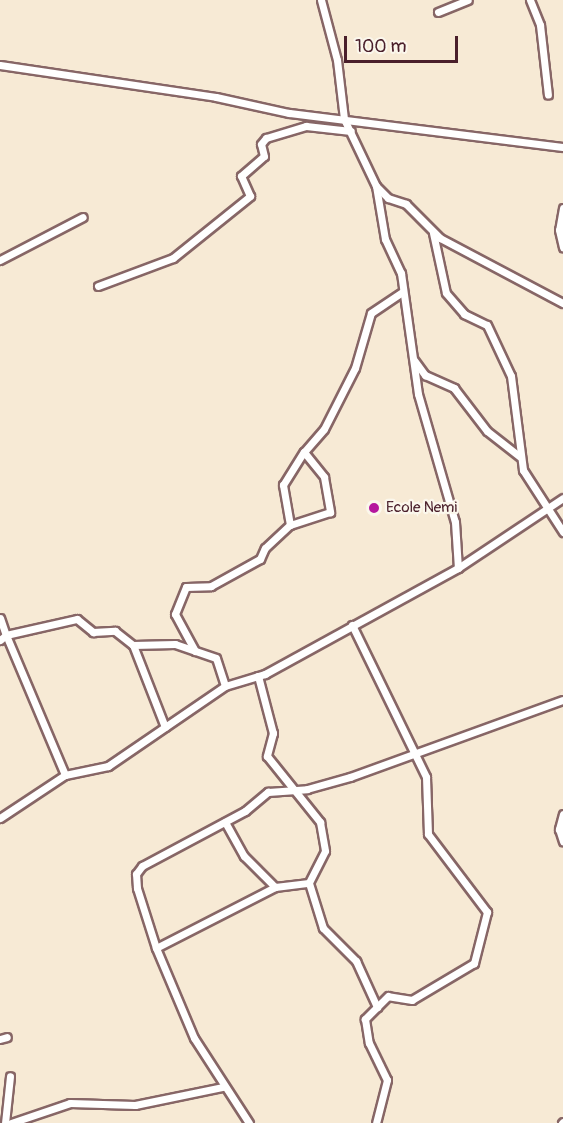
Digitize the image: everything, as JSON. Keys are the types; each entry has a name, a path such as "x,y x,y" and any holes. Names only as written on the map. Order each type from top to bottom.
{"street":[{"path":"321,0 337,60 344,119 351,131 357,152 376,186 387,198 406,204 433,231 563,303"},
{"path":"438,12 468,0"},
{"path":"530,0 540,25 548,95"},
{"path":"0,65 344,119 563,147"},
{"path":"98,286 173,258 250,196 241,176 264,156 261,144 266,138 306,126 351,131"},
{"path":"376,186 385,239 400,273 418,394 455,522 458,568"},
{"path":"563,208 559,230 563,248"},
{"path":"0,260 83,217"},
{"path":"433,231 446,293 464,314 487,325 511,376 519,456 526,477 563,532"},
{"path":"290,525 283,485 304,452 324,429 356,368 371,313 402,292"},
{"path":"412,358 425,375 454,387 487,431 519,456"},
{"path":"195,651 175,614 186,587 211,586 260,559 265,548 290,525 330,512 324,477 304,452"},
{"path":"0,818 65,776 108,766 225,686 258,676 458,568 547,505 563,498"},
{"path":"0,618 65,776"},
{"path":"0,640 6,634 78,618 93,632 116,631 133,645 165,727"},
{"path":"352,625 412,755 426,777 428,834 487,912 474,963 412,1000 388,996 365,1018 369,1043 387,1080 376,1123"},
{"path":"133,645 175,644 216,658 225,686"},
{"path":"258,676 273,733 267,756 320,822 325,851 309,883 323,928 356,961 377,1007"},
{"path":"249,1123 223,1087 194,1038 156,948 136,874 141,866 225,822 268,792 294,790 350,777 563,700"},
{"path":"563,814 559,829 563,841"},
{"path":"225,822 244,856 274,888"},
{"path":"156,948 274,888 309,883"},
{"path":"5,1123 10,1076"},
{"path":"11,1123 70,1103 135,1105 223,1087"}],"place":[{"name":"Ecole Nemi","path":"374,508"}]}
